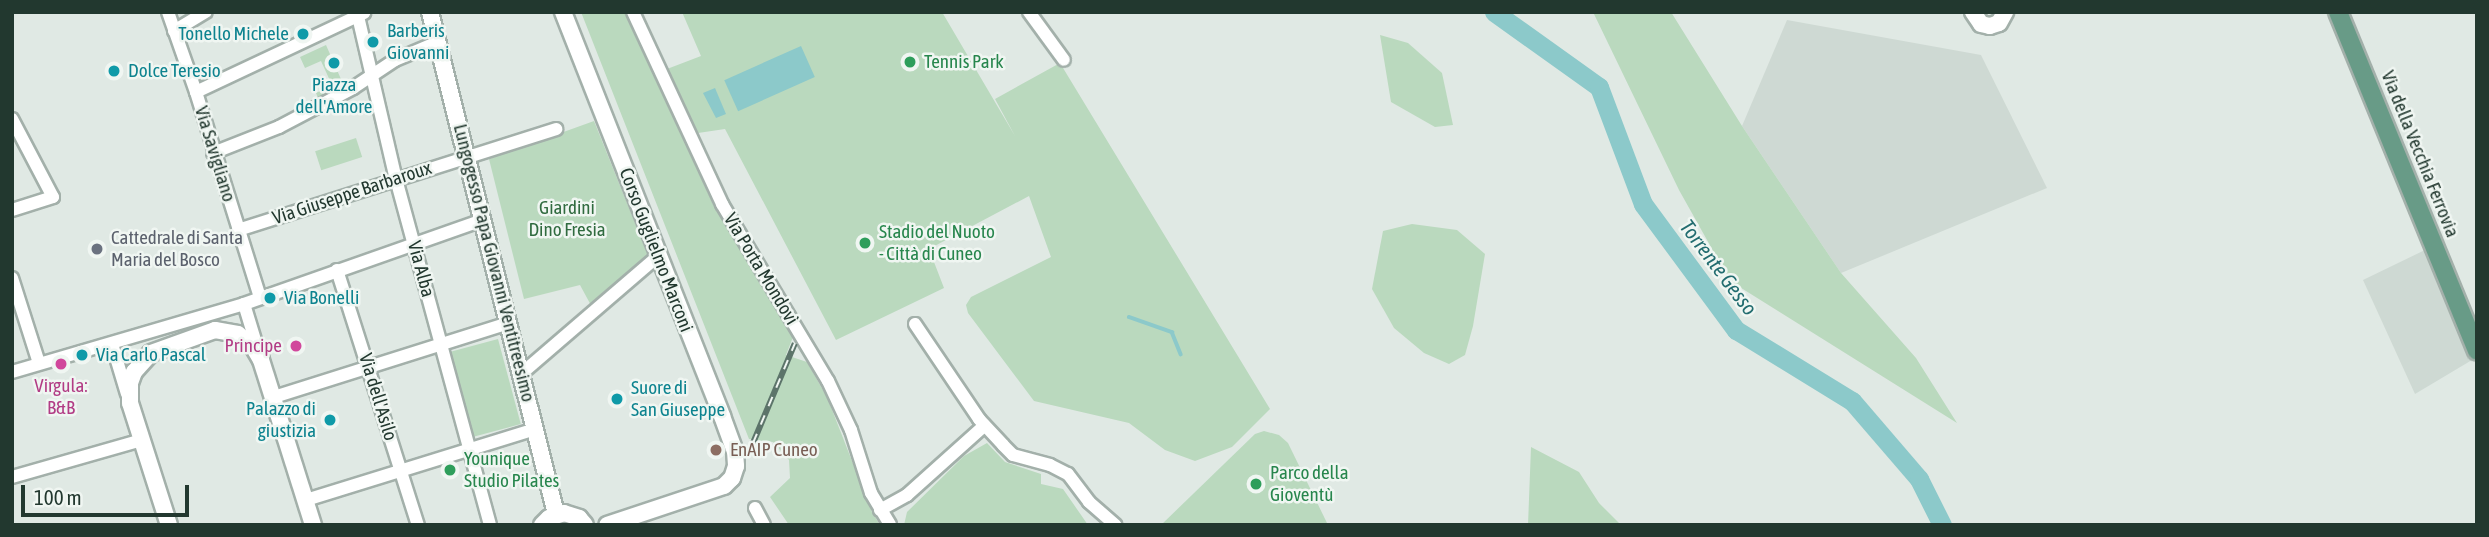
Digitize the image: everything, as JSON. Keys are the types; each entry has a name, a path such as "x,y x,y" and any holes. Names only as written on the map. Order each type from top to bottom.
{"main road":[{"name":"Via della Vecchia Ferrovia","path":"2338,12 2477,351"}],"street":[{"name":"Via Savigliano","path":"168,12 260,297"},
{"path":"174,31 206,12"},
{"name":"Lungogesso Papa Giovanni Ventitreesimo","path":"430,12 556,514"},
{"name":"Corso Guglielmo Marconi","path":"563,12 735,451 736,467 724,486 607,525"},
{"name":"Via Porta Mondovì","path":"633,12 722,204 828,381 851,430 880,510 890,525"},
{"path":"1029,12 1064,61"},
{"path":"1973,12 1977,21 1985,26 1995,25 2006,14"},
{"path":"196,92 360,13"},
{"name":"Via Alba","path":"360,13 396,179 490,525"},
{"path":"213,153 289,122 395,60 438,42"},
{"path":"12,119 53,197 12,210"},
{"name":"Via Giuseppe Barbaroux","path":"237,230 556,129"},
{"path":"130,403 130,383 142,362 184,331 260,297 482,220"},
{"path":"521,374 658,256"},
{"name":"Via dell'Asilo","path":"337,270 418,525"},
{"path":"12,278 39,363"},
{"path":"244,304 313,525"},
{"path":"274,397 509,323"},
{"path":"915,324 985,426 1013,455 1042,462 1068,474 1089,502 1115,525"},
{"path":"12,372 112,344 184,331 215,330 238,334 254,348 261,360"},
{"path":"112,344 169,525"},
{"path":"880,510 907,495 985,426"},
{"path":"306,500 536,429"},
{"path":"12,477 142,440"},
{"path":"755,508 764,525"},
{"path":"542,525 556,514 572,514 585,525"}],"shaded area":[{"path":"1787,20 1981,55 2047,188 1841,273 1742,126"},
{"path":"2427,249 2472,360 2415,394 2363,280"}],"green space":[{"path":"581,12 626,12 713,204 793,337 786,355 807,362 827,397 872,512 880,525 789,525 770,497 790,478 789,460 773,442 749,439"},
{"path":"682,12 942,12 1015,136 995,99 1060,63 1270,409 1232,447 1195,461 1165,450 1129,423 1034,401 968,313 966,305 971,297 1051,257 1029,196 929,249 944,288 836,340 725,129 698,133 667,69 701,56"},
{"path":"1593,12 1671,12 1742,126 1841,273 1916,358 1957,423 1730,281 1679,190"},
{"path":"1380,35 1408,43 1442,73 1453,125 1435,127 1391,102"},
{"path":"326,45 344,86 318,98 316,93 332,85 321,61 305,68 300,57"},
{"name":"Giardini Dino Fresia","path":"594,121 649,258 593,309 580,285 524,299 489,159"},
{"path":"356,138 362,157 321,170 315,151"},
{"path":"1412,224 1457,230 1485,254 1473,326 1465,355 1449,364 1424,353 1394,328 1372,289 1383,231"},
{"path":"498,339 521,424 473,437 451,352"},
{"name":"Parco della Gioventù","path":"1264,431 1279,435 1288,443 1328,525 1161,525 1255,434"},
{"path":"987,443 1005,462 1041,474 1041,484 1063,489 1088,525 904,525 907,512 964,456"},
{"path":"1531,447 1579,472 1599,503 1621,525 1528,525"}],"water":[{"path":"801,46 815,77 738,111 724,80"},
{"path":"715,88 726,114 716,118 703,93"}],"waterway":[{"name":"Torrente Gesso","path":"1494,12 1599,87 1643,204 1736,330 1852,401 1919,479 1942,525"},
{"path":"1129,317 1172,332 1181,354"}],"railway":[{"path":"753,443 795,343"}],"place":[{"name":"Tonello Michele","path":"303,34"},
{"name":"Barberis Giovanni","path":"373,42"},
{"name":"Tennis Park","path":"910,62"},
{"name":"Piazza dell'Amore","path":"334,63"},
{"name":"Dolce Teresio","path":"114,71"},
{"name":"Stadio del Nuoto - Città di Cuneo","path":"865,243"},
{"name":"Cattedrale di Santa Maria del Bosco","path":"97,249"},
{"name":"Via Bonelli","path":"270,298"},
{"name":"Principe","path":"296,346"},
{"name":"Via Carlo Pascal","path":"82,355"},
{"name":"Virgula: B&B","path":"61,364"},
{"name":"Suore di San Giuseppe","path":"617,399"},
{"name":"Palazzo di giustizia","path":"330,420"},
{"name":"EnAIP Cuneo","path":"716,450"},
{"name":"Younique Studio Pilates","path":"450,470"},
{"name":"Parco della Gioventù","path":"1256,484"}]}
